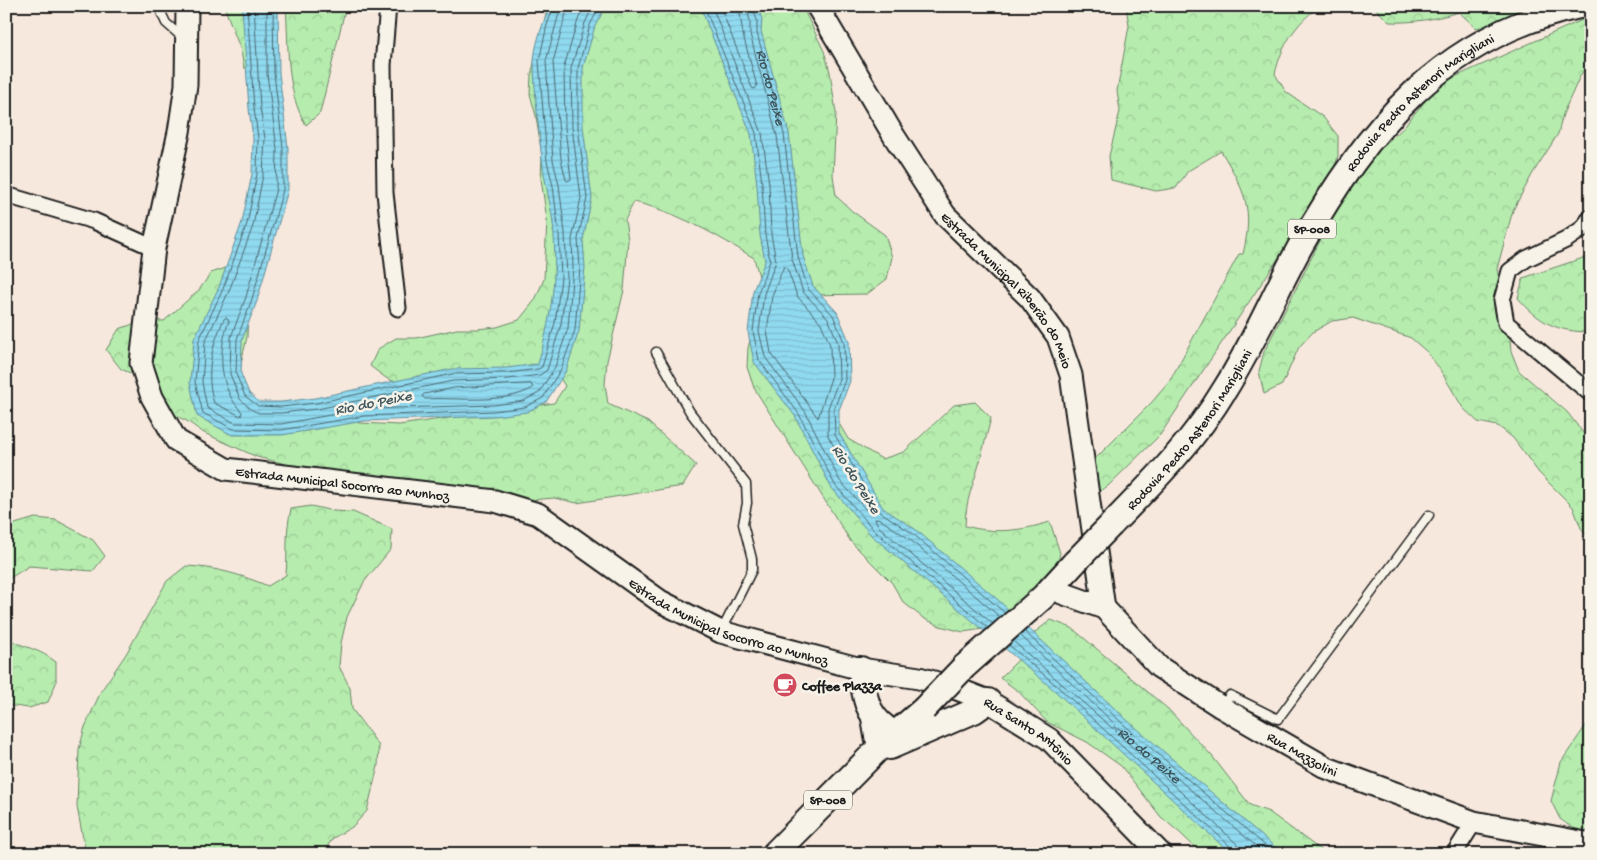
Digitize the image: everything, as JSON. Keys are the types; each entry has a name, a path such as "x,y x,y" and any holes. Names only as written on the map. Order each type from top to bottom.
{"main road":[{"name":"Rodovia Pedro Astenori Marigliani","path":"774,854 889,740 924,709 964,667 1048,592 1193,438 1226,388 1302,244 1362,150 1391,114 1468,49 1515,26 1553,12 1579,6"},
{"path":"861,669 865,698 874,718 889,740 890,747 974,711 988,701"}],"street":[{"name":"Estrada Municipal Socorro ao Munhoz","path":"188,6 186,86 179,132 154,248 142,363 152,397 176,440 226,469 495,501 538,514 660,601 721,632 861,669"},
{"path":"388,6 383,65 385,193 398,308"},
{"name":"Estrada Municipal Riberão do Meio","path":"817,6 894,136 945,215 1030,298 1058,337 1071,375 1104,608"},
{"path":"6,195 94,221 154,248"},
{"path":"1591,217 1582,229 1566,240 1526,259 1510,271 1502,300 1506,323 1591,394"},
{"name":"Rua Mazzolini","path":"1048,592 1062,594 1104,608 1159,666 1221,707 1327,768 1474,822 1589,840"},
{"name":"Rua Santo Antônio","path":"861,669 919,678 952,687 988,701 1049,739 1162,854"},
{"path":"1454,854 1474,822"}],"lane":[{"path":"158,6 166,24 176,34 188,41"},
{"path":"656,352 690,412 746,484 747,503 743,524 752,559 752,570 721,632"},
{"path":"1221,707 1230,695 1278,719 1429,515"}],"green space":[{"path":"224,6 266,6 253,66 244,68 241,51"},
{"path":"286,6 346,6 320,113 306,125 294,98 291,83"},
{"path":"548,6 802,6 824,51 830,72 836,113 833,175 836,196 852,211 885,235 892,257 887,279 867,294 808,295 837,420 848,439 882,459 904,452 954,405 975,402 991,418 968,500 965,526 998,531 1028,528 1050,522 1060,553 1054,579 1038,595 983,629 963,632 940,626 923,618 903,602 892,583 851,542 754,388 747,367 748,348 760,299 760,280 754,258 681,218 634,202 625,220 628,240 624,290 607,361 605,384 608,404 648,422 696,465 683,486 577,503 554,498 530,500 413,495 257,457 204,433 187,421 170,413 142,378 121,369 106,350 119,329 145,320 164,321 199,290 211,273 232,266 249,278 247,337 241,363 239,402 360,423 399,425 554,403 565,386 554,368 404,386 386,378 370,366 378,349 396,338 416,338 457,329 497,327 519,320 535,300 544,279 547,220 541,179 542,156 536,116 530,94 531,75"},
{"path":"1126,6 1319,6 1296,28 1281,53 1275,74 1286,92 1323,117 1338,136 1338,156 1332,178 1160,435 1108,486 1090,497 1085,469 1152,402 1169,382 1239,254 1243,254 1248,224 1245,200 1241,189 1221,151 1188,171 1176,188 1156,191 1111,180 1109,156 1120,111 1117,91 1129,26"},
{"path":"1373,6 1561,6 1497,33 1475,27 1459,12 1424,20 1389,22"},
{"path":"1591,16 1591,60 1580,76 1563,114 1558,134 1533,173 1513,210 1497,269 1509,327 1511,351 1519,371 1567,412 1591,443 1591,541 1581,528 1573,507 1539,473 1513,438 1498,426 1478,422 1463,408 1439,368 1427,352 1411,338 1353,318 1332,321 1313,332 1299,347 1282,385 1264,394 1259,371 1264,352 1344,193 1368,159 1401,130 1439,84"},
{"path":"1583,258 1591,260 1591,332 1568,330 1550,324 1534,314 1518,298 1523,278"},
{"path":"311,506 333,511 353,512 392,529 391,549 364,582 347,617 341,643 339,666 350,688 352,709 379,746 378,766 367,811 352,827 333,838 322,854 86,854 77,807 79,749 85,727 101,691 126,654 167,581 186,566 228,572 268,586 286,575 287,534 291,509"},
{"path":"35,518 56,520 93,540 105,556 93,571 29,566 10,578 6,583 6,529"},
{"path":"1051,620 1072,628 1168,709 1212,756 1250,805 1269,812 1326,854 1202,854 1161,817 1121,766 1087,742 1047,722 1018,691 1000,678 1027,651 1035,632"},
{"path":"6,638 37,651 56,662 56,683 48,702 29,708 6,705"},
{"path":"1591,718 1591,835 1578,832 1560,819 1551,801 1561,762"}],"water":[{"name":"Rio do Peixe","path":"242,6 278,6 279,73 288,148 288,190 257,301 242,340 241,374 249,393 259,402 281,402 315,398 452,369 507,368 538,364 552,301 555,253 551,207 543,170 537,111 534,61 536,47 550,6 606,6 595,26 583,68 583,127 592,198 583,240 585,267 579,331 566,371 546,402 527,412 495,416 364,421 282,435 232,435 197,416 190,383 194,339 219,287 242,222 252,174 253,138 249,109"},
{"name":"Rio do Peixe","path":"696,6 757,6 762,19 761,31 789,133 803,256 813,286 837,312 849,341 850,381 839,410 839,433 883,508 915,529 997,599 1127,720 1283,854 1231,854 1054,690 871,535 831,487 795,416 754,362 748,332 753,291 765,261 760,235 751,134 702,11"}],"place":[{"name":"Coffee Plazza","path":"785,685"}]}
